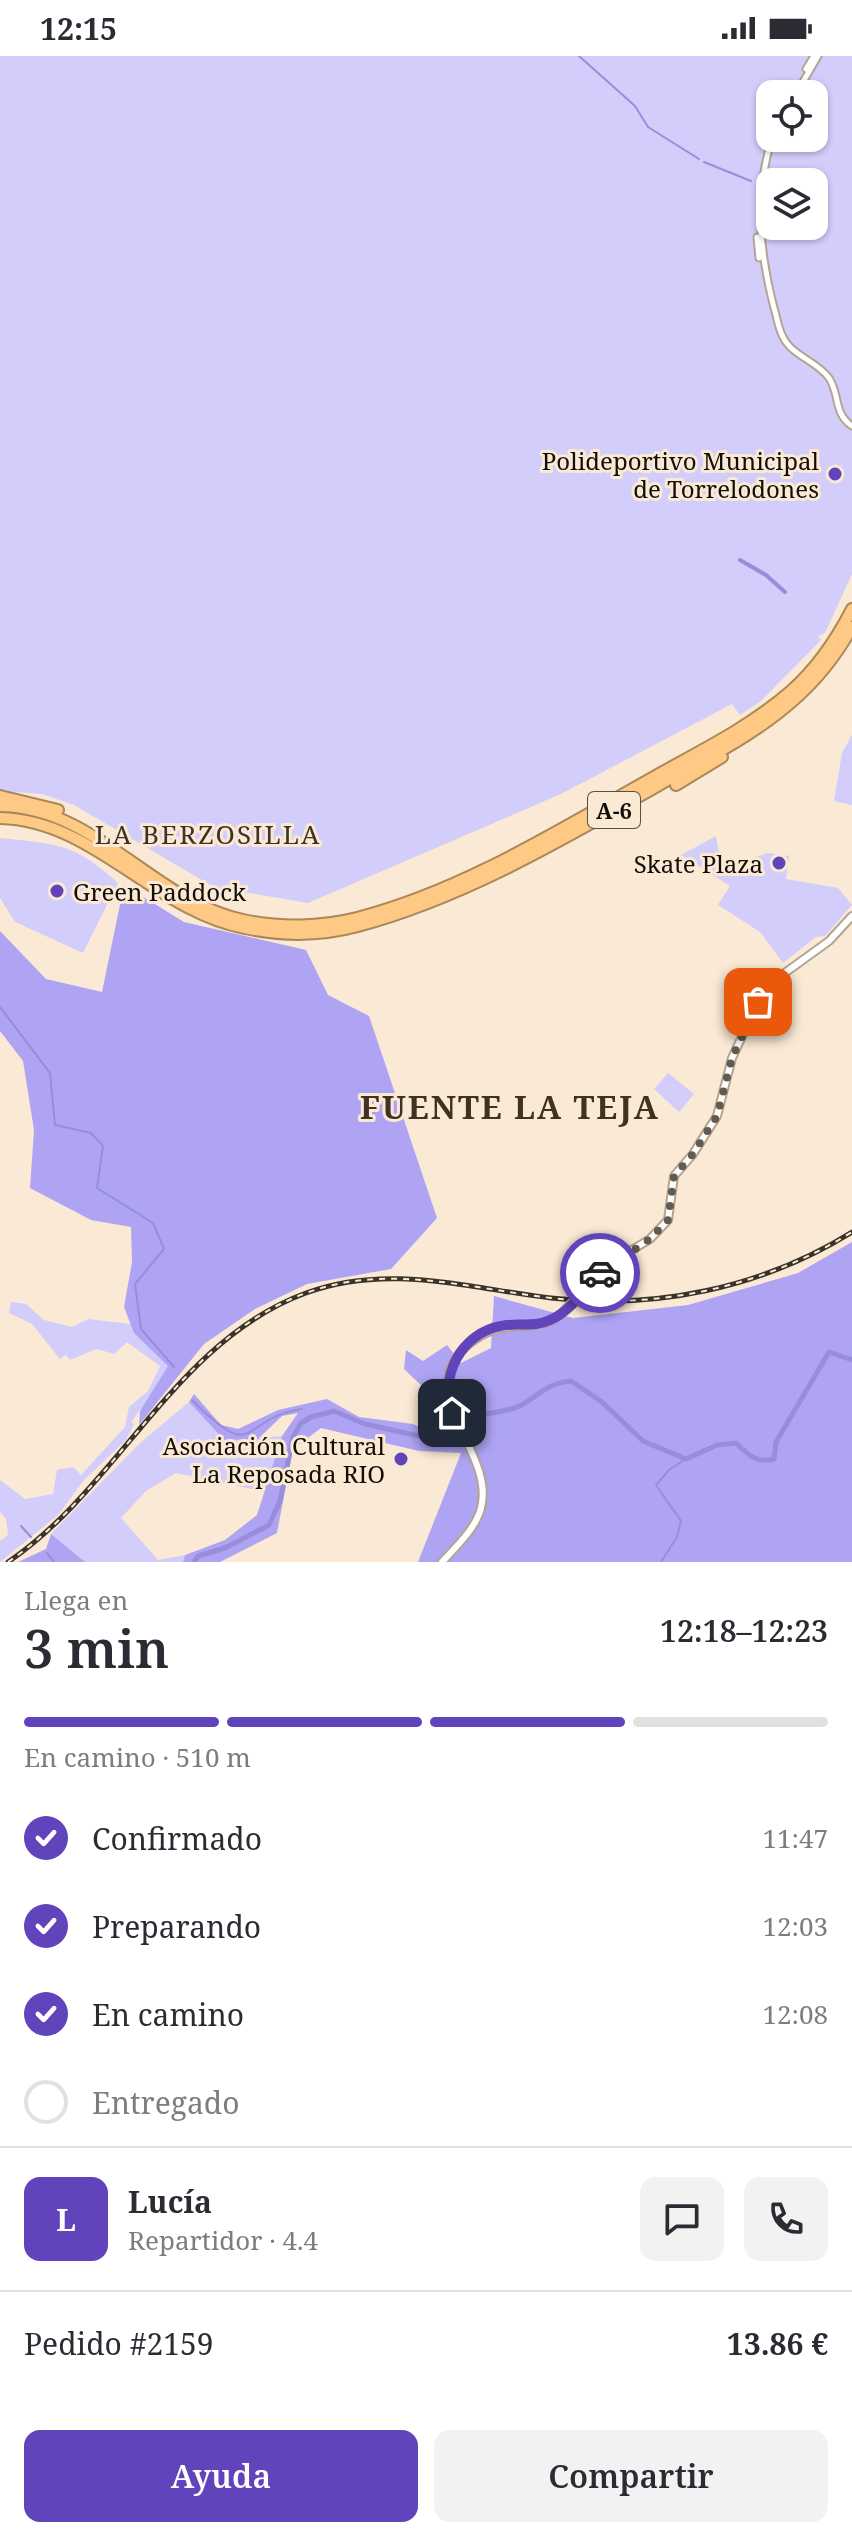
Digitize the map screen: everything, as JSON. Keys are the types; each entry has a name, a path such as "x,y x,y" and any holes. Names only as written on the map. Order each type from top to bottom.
{"highway":[{"path":"848,626 852,603"},
{"name":"A-6","path":"0,818 45,825 71,836 159,894 212,919 273,933 301,934 358,926 498,872 734,743 801,693 837,651 852,609"},
{"name":"A-6","path":"0,806 27,808 77,825 184,898 243,920 300,925 358,918 456,882 747,724 793,690 848,626"},
{"path":"676,785 786,712 822,677 837,651"},
{"path":"0,796 41,804 83,823 184,898"}],"main road":[{"path":"440,1562 479,1514 483,1497 483,1479 456,1421 447,1385 452,1365 463,1349 494,1327 534,1325 560,1315 612,1262 650,1239 668,1220 673,1180 717,1116 732,1058 758,1002 782,975 829,941 852,916"}],"street":[{"path":"802,80 816,56"},
{"path":"768,152 760,178 759,210 765,271 775,313"},
{"path":"759,240 762,274 784,340 828,376 838,410 852,426"}],"shaded area":[{"path":"0,56 852,56 852,574 825,633 818,636 821,640 761,701 740,715 732,704 561,794 308,903 214,887 74,805 42,794 0,791"},
{"path":"852,735 852,805 834,801 842,753"},
{"path":"716,836 721,864 738,862 739,867 747,866 747,860 768,853 789,856 786,879 838,888 852,905 825,936 816,937 783,963 760,932 718,905 730,886 681,855"},
{"name":"Green Paddock","path":"0,838 64,848 89,860 118,883 83,953 15,922 0,898"},
{"path":"124,885 184,922 306,950 328,995 369,1016 437,1218 391,1269 307,1284 255,1309 204,1344 139,1425 140,1411 168,1366 134,1333 124,1307 132,1262 131,1227 91,1220 30,1188 34,1130 23,1061 0,1031 0,931 46,979 102,992"},
{"path":"668,1073 694,1094 679,1112 654,1089"},
{"path":"852,1242 852,1562 418,1562 461,1453 419,1451 321,1428 293,1449 277,1533 220,1562 183,1562 185,1555 225,1540 257,1515 282,1436 298,1413 282,1416 258,1439 224,1440 189,1402 194,1394 221,1425 238,1429 278,1410 327,1399 359,1417 413,1424 430,1432 460,1415 441,1391 425,1389 404,1369 406,1350 423,1361 447,1345 461,1363 491,1348 494,1296 573,1318 688,1305 798,1273"},
{"path":"11,1302 26,1304 44,1320 72,1327 88,1319 147,1326 173,1367 131,1422 134,1424 126,1440 84,1480 58,1515 0,1562 0,1541 8,1535 6,1519 0,1512 0,1480 25,1499 53,1494 57,1470 73,1467 81,1475 125,1427 129,1407 148,1391 160,1366 127,1342 114,1354 97,1349 70,1360 66,1355 60,1359 32,1324 9,1313"},
{"path":"189,1402 224,1440 282,1436 265,1492 176,1473 146,1491 121,1518 158,1560 185,1555 183,1562 85,1562 51,1534 140,1443"},
{"path":"51,1534 85,1562 18,1562 46,1549"}],"waterway":[{"path":"579,56 635,106 648,127 699,159"},
{"path":"704,162 751,181"},
{"path":"740,560 766,575 785,592"},
{"path":"0,1007 50,1073 55,1125 91,1133 103,1146 97,1188 153,1223 164,1249 135,1284 141,1329 174,1367"},
{"path":"194,1562 198,1556 225,1548 269,1525 280,1501 293,1437 301,1423 311,1417 334,1411 365,1424 454,1444 462,1442 480,1415 515,1408 551,1386 571,1381 602,1402 643,1441 686,1459 717,1445 736,1443 753,1457 768,1460 774,1459 776,1442 829,1352 852,1360"},
{"path":"192,1400 213,1420 239,1435 282,1414 302,1409"},
{"path":"661,1562 677,1537 681,1521 656,1485 670,1469 686,1459"},
{"path":"21,1526 31,1537"},
{"path":"47,1553 54,1562"}],"railway":[{"path":"8,1562 47,1531 83,1495 183,1379 220,1345 260,1315 306,1293 337,1284 397,1279 428,1280 590,1301 668,1297 745,1281 782,1268 852,1232"}],"way so far":[{"path":"600,1273 616,1259 650,1239 668,1220 674,1176 693,1154 717,1116 732,1058 758,1002"}],"place":[{"name":"Polideportivo Municipal de Torrelodones","path":"835,474"},
{"name":"Skate Plaza","path":"779,863"},
{"name":"Green Paddock","path":"57,891"},
{"name":"Asociación Cultural La Reposada RIO","path":"401,1459"}],"district":[{"name":"LA BERZOSILLA","path":"208,834"},
{"name":"FUENTE LA TEJA","path":"510,1106"}],"route":[{"path":"452,1413 447,1385 449,1374 466,1346 496,1327 534,1325 554,1319 600,1273"}]}
